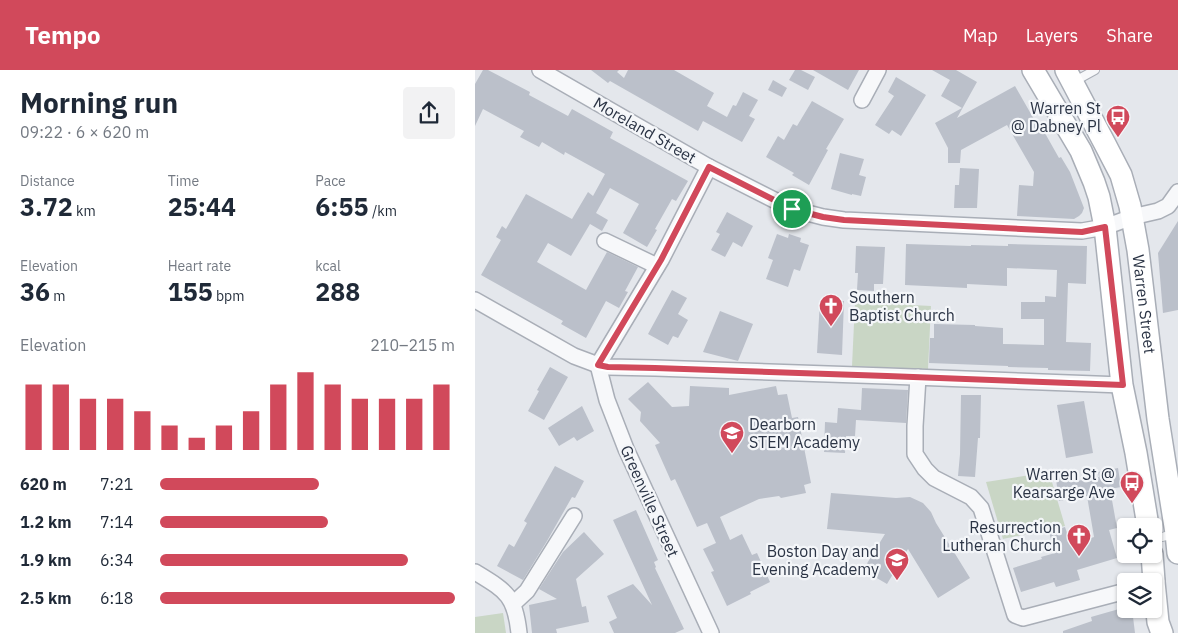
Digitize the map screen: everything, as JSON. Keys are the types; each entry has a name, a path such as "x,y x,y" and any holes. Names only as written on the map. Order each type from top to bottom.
{"main road":[{"name":"Warren Street","path":"1033,70 1081,151 1099,197 1105,227 1123,385 1147,518"},
{"name":"Warren Street","path":"1069,76 1121,175 1132,217 1138,250 1158,419 1177,540"}],"street":[{"name":"Moreland Street","path":"540,70 709,167 792,209 823,217 844,220 1082,232 1173,207"},
{"path":"862,100 878,70"},
{"path":"598,365 657,266 709,167"},
{"path":"1173,207 1178,192"},
{"path":"605,241 657,266"},
{"path":"475,300 574,356 608,367 1123,385"},
{"name":"Greenville Street","path":"598,365 607,400 626,449 711,633"},
{"path":"918,377 915,454 934,478 971,497 981,508 1015,615 1023,618 1117,593"},
{"path":"513,604 527,591 574,516"},
{"path":"475,572 505,592 513,604 518,620 519,633"}],"lane":[{"path":"1069,76 1095,70"},
{"path":"1162,539 1177,540"}],"green space":[{"path":"855,302 931,306 928,369 852,366"},
{"path":"1049,472 1065,526 1003,539 986,482"},
{"path":"503,613 506,633 475,633 475,617"}],"building":[{"path":"483,70 488,70 530,92 529,95 568,116 572,109 613,132 610,138 688,181 676,201 672,199 647,247 623,233 639,204 610,188 596,213 608,220 602,231 590,224 571,256 548,243 537,262 586,290 607,252 638,267 625,291 628,292 619,308 606,301 586,338 561,324 563,321 481,275 501,240 496,237 502,226 506,229 526,194 572,219 588,192 593,196 605,174 565,152 564,155 542,142 539,147 520,137 524,131 483,109 475,126 475,84"},
{"path":"591,70 619,70 617,72 624,78 628,70 674,70 714,93 707,106 727,117 733,105 736,106 743,92 758,100 749,116 755,119 742,142 703,121 698,131 610,81 608,83"},
{"path":"795,70 801,70 815,77 808,90 789,80"},
{"path":"813,70 859,70 848,90"},
{"path":"932,70 956,70 977,82 957,118 1015,86 1035,121 1037,119 1059,158 1061,157 1070,172 1084,208 1082,213 1074,219 1017,216 1019,185 1033,186 1034,172 1007,125 961,150 960,163 948,163 948,148 935,123 962,108 941,96 950,80"},
{"path":"896,77 926,95 901,136 892,130 889,134 875,125 894,96 888,92"},
{"path":"773,80 787,88 782,97 768,90"},
{"path":"812,101 844,119 826,149 828,150 809,185 792,175 794,173 766,157 778,136 784,140 793,124 797,126"},
{"path":"840,153 864,159 859,175 866,177 861,196 831,189"},
{"path":"960,168 979,169 977,208 954,208 955,185 959,185"},
{"path":"727,212 753,226 742,247 733,242 725,257 711,250 720,234 716,232"},
{"path":"1178,221 1178,310 1163,313 1158,253"},
{"path":"777,234 788,238 789,234 801,238 800,242 809,245 800,271 794,269 788,287 766,279 773,260 768,258"},
{"path":"906,244 1087,246 1086,284 1068,283 1066,342 1091,343 1090,371 929,363 930,338 934,338 934,324 1003,328 1003,344 1044,345 1044,319 1021,319 1021,302 1045,302 1045,296 1056,297 1057,270 1007,268 1007,286 967,284 967,288 905,285"},
{"path":"856,246 885,247 883,284 874,284 874,291 857,290 858,273 855,273"},
{"path":"672,290 687,298 678,314 688,320 678,338 673,336 668,345 648,334"},
{"name":"Southern Baptist Church","path":"820,300 844,301 842,355 817,353"},
{"path":"720,311 753,324 738,361 703,352"},
{"path":"550,367 568,377 544,420 528,411"},
{"name":"Dearborn STEM Academy","path":"648,382 672,407 689,406 690,386 729,388 729,395 776,386 778,395 787,394 792,418 798,417 811,483 804,485 806,493 781,498 779,496 759,499 720,517 730,540 742,534 752,555 757,553 770,582 727,606 711,572 714,571 703,549 716,543 707,523 697,527 675,479 671,481 655,445 660,443 640,421 641,412 628,399"},
{"path":"862,388 908,390 906,423 856,420 855,436 846,436 845,453 824,452 825,422 837,423 838,408 861,410"},
{"path":"961,395 981,395 980,438 978,438 975,477 958,476"},
{"path":"1084,401 1093,453 1066,458 1057,405"},
{"path":"582,406 594,431 577,441 574,437 559,446 548,428"},
{"path":"555,466 584,481 575,498 572,497 523,580 497,566 509,544 514,547 527,523 524,521"},
{"path":"1118,468 1121,487 1110,489 1117,528 1109,530 1117,558 1077,570 1080,580 1056,587 1054,582 1021,592 1013,568 1055,553 1049,532 1065,527 1071,545 1094,537 1087,496 1059,501 1055,472 1069,470 1071,482 1099,477 1098,472"},
{"path":"831,493 896,498 910,497 923,503 931,512 970,578 938,598 908,549 887,584 863,570 885,534 827,529"},
{"path":"636,510 658,560 654,562 655,568 684,629 675,633 614,633 609,622 617,618 607,596 633,584 652,605 613,520"},
{"path":"584,532 604,554 576,579 582,607 586,606 589,622 556,629 557,633 532,633 529,605 557,599 539,589 563,552"},
{"path":"1117,610 1117,618 1133,618 1135,633 1063,633 1063,631 1092,621 1091,617"}],"place":[{"name":"Warren St @ Dabney Pl","path":"1118,138"},
{"name":"Southern Baptist Church","path":"831,327"},
{"name":"Dearborn STEM Academy","path":"732,454"},
{"name":"Warren St @ Kearsarge Ave","path":"1132,504"},
{"name":"Resurrection Lutheran Church","path":"1079,557"},
{"name":"Boston Day and Evening Academy","path":"897,581"}],"route":[{"path":"709,167 792,209 844,220 1082,232 1105,227 1123,385 608,367 598,365 661,260 709,167"}]}
